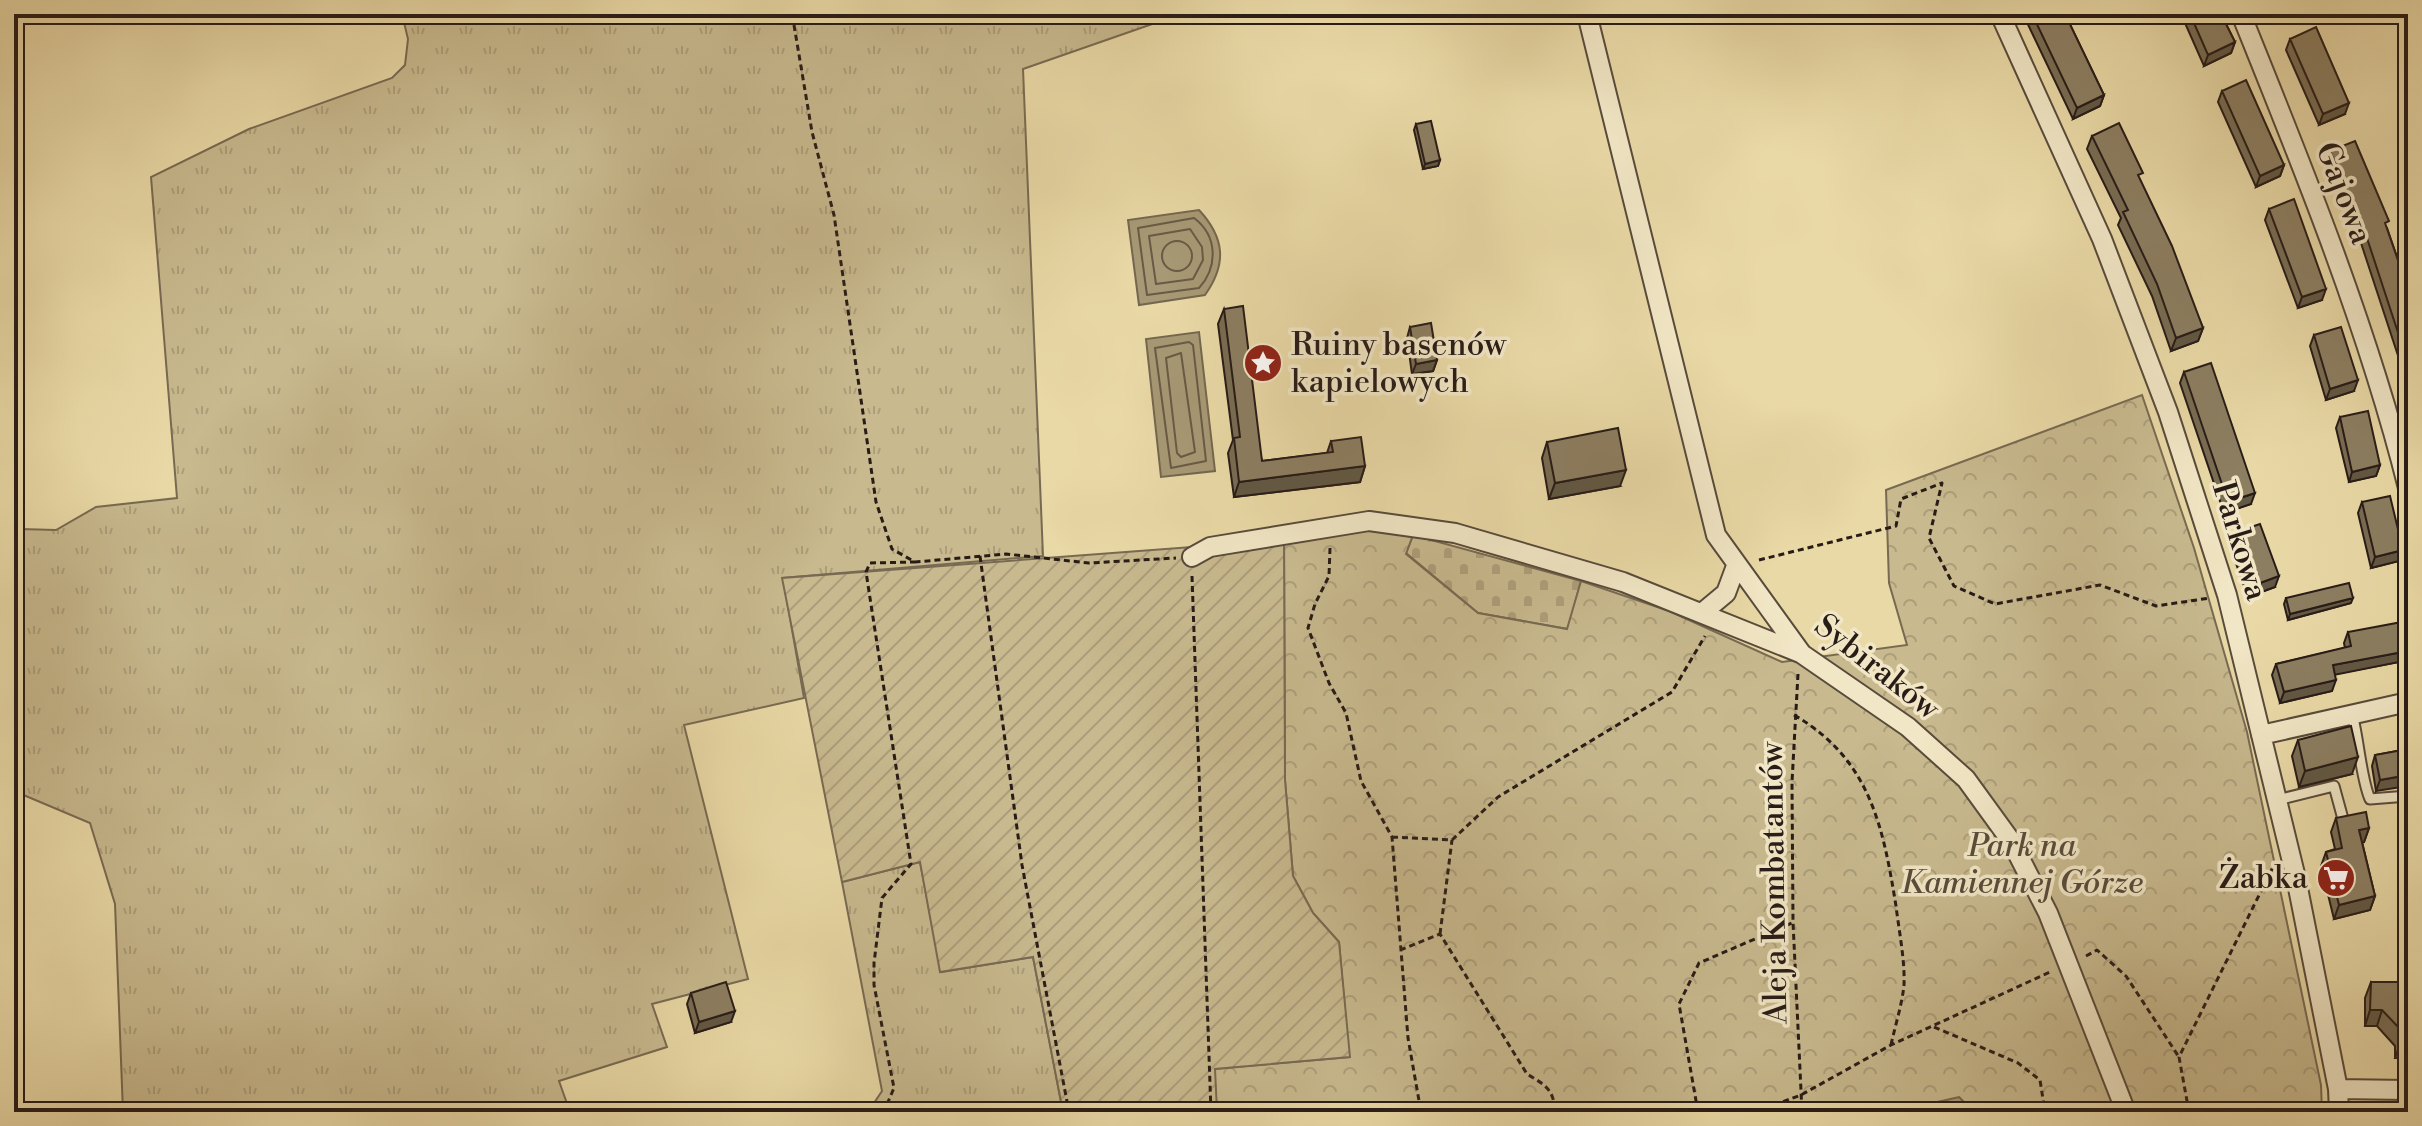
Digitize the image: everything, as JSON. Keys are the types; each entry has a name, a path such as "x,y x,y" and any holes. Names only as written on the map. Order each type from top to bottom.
{"street":[{"name":"Sybiraków","path":"1587,14 1716,535 1802,654 1908,727 1966,779 2011,841 2070,963 2126,1112"},
{"name":"Parkowa","path":"2000,14 2102,239 2168,412 2227,595 2296,878 2338,1089 2339,1112"},
{"name":"Gajowa","path":"2241,14 2329,236 2362,329 2408,488"},
{"path":"1192,557 1210,547 1369,521 1455,533 1623,582 1802,654"},
{"path":"1708,616 1726,593 1736,566"},
{"path":"2261,735 2408,702"},
{"path":"2338,1089 2408,1090"}],"lane":[{"path":"2352,714 2361,747 2365,787 2370,799 2408,796"},
{"path":"2277,800 2334,786 2343,819"}],"path":[{"path":"794,25 812,132 834,215 876,502 892,549 915,562"},
{"path":"1736,566 1896,526 1901,499 1942,483 1929,538 1954,586 1995,604 2100,585 2156,606 2227,595"},
{"path":"1327,528 1329,576 1315,604 1308,628 1329,683 1346,713 1361,781 1392,837 1408,1038 1421,1112"},
{"path":"868,1112 888,1102 894,1088 874,985 874,963 882,898 911,864 911,850 866,572 870,563 1006,554 1089,563 1192,557 1211,1112"},
{"path":"980,556 1022,865 1069,1112"},
{"path":"1555,1112 1554,1097 1549,1087 1527,1074 1440,934 1452,840 1498,797 1672,692 1694,660 1708,616"},
{"name":"Aleja Kombatantów","path":"1802,654 1794,690 1793,922 1802,1112"},
{"path":"1794,715 1842,753 1863,782 1879,818 1898,924 1904,985 1891,1045"},
{"path":"1392,837 1452,840"},
{"path":"2179,1057 2279,854"},
{"path":"1698,1112 1679,1004 1692,977 1699,963 1793,922"},
{"path":"1400,950 1440,934"},
{"path":"1755,1112 1801,1095 1846,1073 1891,1045 2097,950 2126,976 2179,1057 2189,1112"},
{"path":"1933,1026 2018,1063 2040,1080 2045,1112"}],"green space":[{"path":"402,14 1181,14 1023,69 1043,556 783,578 804,698 684,725 748,979 652,1004 667,1047 559,1081 570,1112 123,1112 115,904 90,823 14,791 14,535 20,529 56,530 96,507 177,498 151,177 249,129 392,78 405,65 408,39"},
{"name":"Park na Kamiennej Górze","path":"2142,395 2194,548 2247,732 2321,1085 2322,1112 1217,1112 1214,1069 1349,1057 1339,942 1313,913 1293,876 1285,780 1284,540 1379,529 1413,535 1406,554 1478,613 1567,629 1581,581 1669,611 1782,662 1907,645 1889,583 1886,490"},
{"path":"1413,535 1581,581 1568,629 1478,613 1406,553"},
{"path":"1284,540 1285,780 1293,876 1313,913 1339,942 1350,1057 1215,1069 1217,1112 1063,1112 1033,957 940,972 920,862 842,882 782,578"},
{"path":"920,862 941,972 1033,957 1063,1112 868,1112 882,1091 842,882"}],"water":[{"path":"1199,210 1214,231 1220,251 1220,262 1212,284 1205,295 1139,305 1128,220"},
{"path":"1199,332 1215,471 1161,477 1146,339"},
{"path":"1959,1097 1974,1112 1917,1112 1933,1103"}],"building":[{"path":"2032,14 2065,14 2104,95 2077,108"},
{"path":"2190,14 2221,14 2235,42 2208,55"},
{"path":"2316,27 2349,103 2323,114 2290,39"},
{"path":"2246,80 2284,165 2260,176 2222,91"},
{"path":"1431,121 1440,160 1425,164 1416,124"},
{"path":"2119,123 2143,173 2138,175 2172,246 2203,328 2176,338 2157,284 2123,212 2128,210 2092,136"},
{"path":"2355,141 2389,221 2385,223 2408,289 2408,363 2365,232 2330,151"},
{"path":"2294,199 2326,289 2302,297 2269,209"},
{"path":"1243,306 1262,461 1333,452 1331,441 1361,437 1365,466 1239,482 1234,438 1240,437 1224,309"},
{"path":"1431,323 1437,360 1416,364 1410,327"},
{"path":"2341,327 2358,380 2330,389 2314,335"},
{"path":"2211,363 2255,493 2228,502 2184,372"},
{"path":"2368,411 2380,465 2352,472 2340,417"},
{"path":"1618,428 1626,470 1555,483 1547,442"},
{"path":"2390,496 2403,550 2375,557 2362,502"},
{"path":"2260,524 2279,576 2252,586 2233,533"},
{"path":"2349,583 2353,598 2290,614 2286,598"},
{"path":"2402,622 2408,651 2333,665 2336,680 2284,692 2276,664 2351,646 2348,632"},
{"path":"2351,726 2358,757 2305,771 2298,740"},
{"path":"2408,749 2408,775 2380,780 2375,755"},
{"path":"2366,812 2369,828 2359,830 2375,896 2339,905 2326,852 2342,848 2336,818"},
{"path":"726,982 735,1011 699,1022 691,993"},
{"path":"2371,982 2402,982 2402,1010 2408,1010 2408,1042 2401,1041 2401,1030 2382,1010 2370,1010"},
{"path":"2401,1105 2408,1106 2408,1112 2401,1112"}],"place":[{"name":"Ruiny basenów kapielowych","path":"1263,363"},
{"name":"Żabka","path":"2336,878"}]}
